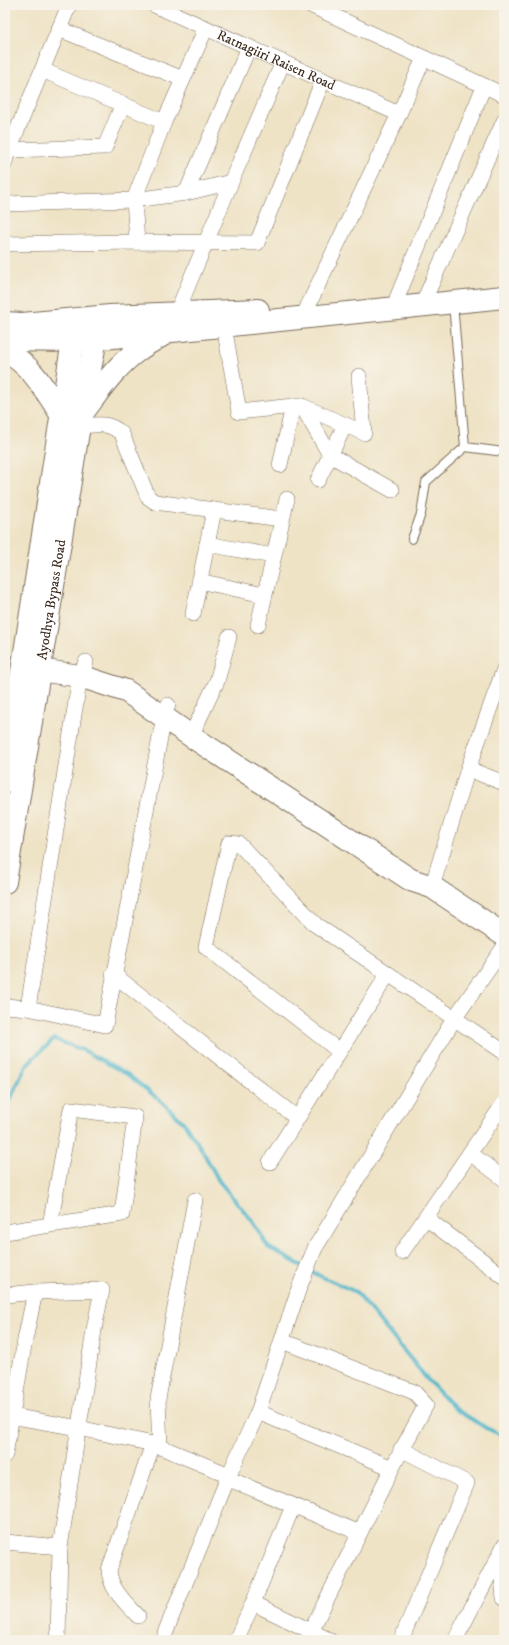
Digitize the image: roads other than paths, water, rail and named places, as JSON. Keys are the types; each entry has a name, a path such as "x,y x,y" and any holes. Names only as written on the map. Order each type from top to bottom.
{"main road":[{"path":"5,340 74,341 98,328 178,312 307,308 504,287"},
{"path":"5,323 22,324 76,320 98,328 168,332 504,297"},
{"name":"Ayodhya Bypass Road","path":"74,419 74,341 76,320"},
{"name":"Ayodhya Bypass Road","path":"5,882 32,662 74,419 98,328"},
{"path":"5,351 17,357 30,368 40,382 74,419 119,366 138,350 168,332"},
{"path":"32,662 82,669 166,711 411,880 432,887 504,935"},
{"name":"Ayodhya Bypass Road","path":"5,782 32,662"}],"street":[{"path":"69,5 7,157 105,147 123,104"},
{"name":"Ratnagiiri Raisen Road","path":"154,5 399,114"},
{"path":"310,5 504,95"},
{"path":"137,242 134,200 164,122 206,28"},
{"path":"59,29 183,79"},
{"path":"186,193 249,47"},
{"path":"307,308 424,58"},
{"path":"178,312 231,182 283,62"},
{"path":"42,70 164,122"},
{"path":"5,244 137,242 257,243 323,80"},
{"path":"397,298 484,86"},
{"path":"426,296 504,121"},
{"path":"5,204 134,200 186,193 231,182"},
{"path":"224,326 239,412 297,406 364,433 359,376"},
{"path":"297,406 330,455 392,490"},
{"path":"280,465 297,406"},
{"path":"74,419 109,425 122,434 148,497 155,502 281,520"},
{"path":"318,480 345,425"},
{"path":"258,625 286,499"},
{"path":"193,614 214,510"},
{"path":"207,544 273,556"},
{"path":"199,581 264,595"},
{"path":"194,729 217,681 229,637"},
{"path":"28,1008 82,669"},
{"path":"432,887 468,769 504,669"},
{"path":"5,1006 28,1008 105,1025 113,974 166,711"},
{"path":"468,769 504,783"},
{"path":"339,1051 206,947 229,843 239,844 316,925 504,1052"},
{"path":"165,1640 165,1633 229,1477 258,1412 299,1288 316,1248 454,1018 504,947"},
{"path":"113,974 297,1118"},
{"path":"270,1162 388,974"},
{"path":"402,1252 504,1103"},
{"path":"5,1232 122,1214 135,1117 71,1109 50,1225"},
{"path":"470,1153 504,1179"},
{"path":"138,1616 119,1596 110,1579 109,1570 156,1445 158,1399 195,1200"},
{"path":"426,1218 501,1269"},
{"path":"5,1295 35,1292 102,1290 95,1324 60,1547 58,1640"},
{"path":"5,1455 8,1415 35,1292"},
{"path":"282,1341 414,1392 426,1405 401,1449 311,1631"},
{"path":"258,1412 392,1468"},
{"path":"8,1415 79,1428 156,1445 294,1506 360,1533"},
{"path":"401,1449 467,1483 401,1640"},
{"path":"236,1640 294,1506"},
{"path":"5,1542 60,1547"},
{"path":"502,1551 504,1598"},
{"path":"455,1640 502,1551"},
{"path":"253,1603 329,1640"}],"lane":[{"path":"453,302 465,447"},
{"path":"412,539 421,514 426,482 465,447 504,452"}],"waterway":[{"path":"5,1110 27,1064 54,1039 85,1051 127,1074 162,1102 184,1123 202,1150 219,1181 254,1223 268,1247 320,1276 356,1292 427,1379 455,1409 486,1428 504,1436"}]}
